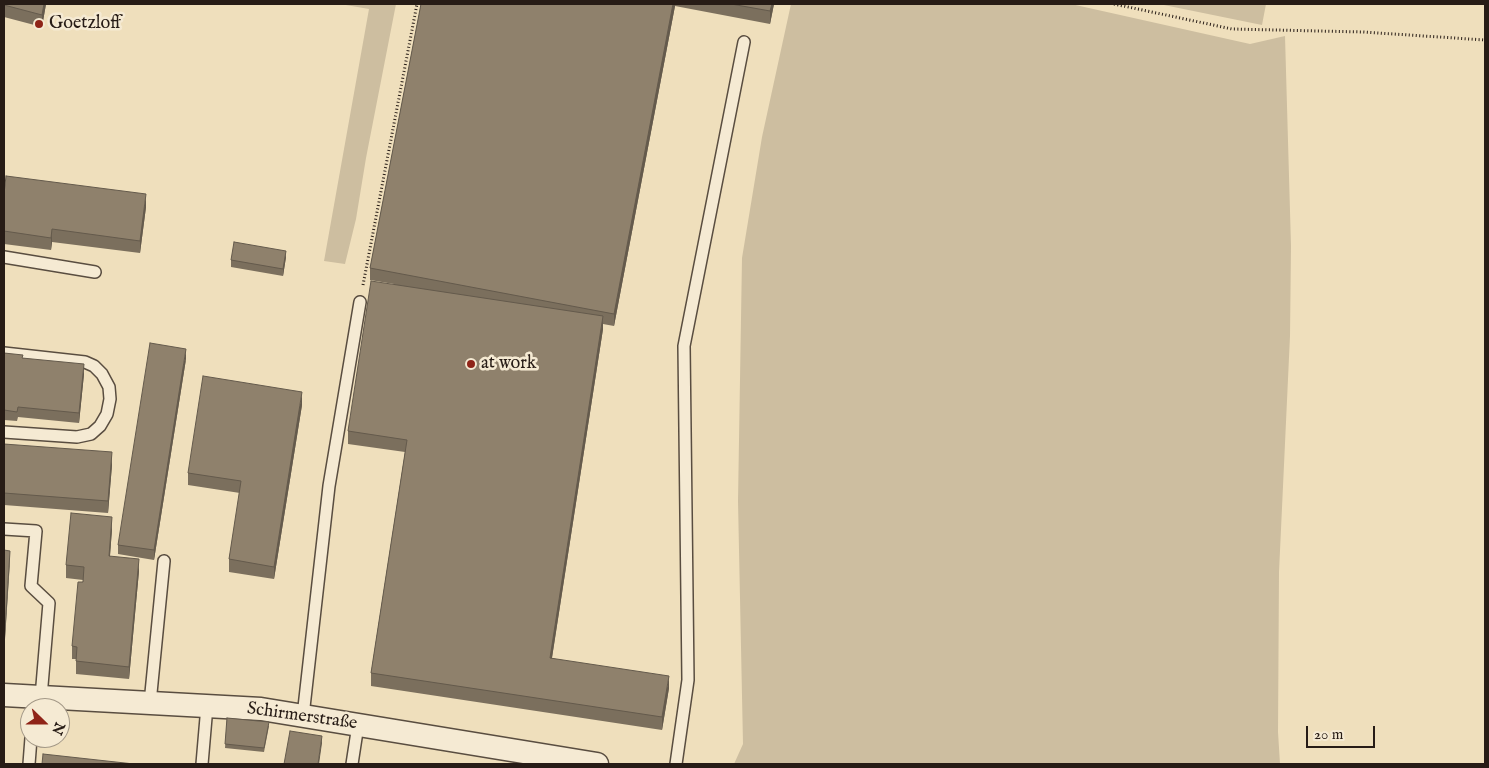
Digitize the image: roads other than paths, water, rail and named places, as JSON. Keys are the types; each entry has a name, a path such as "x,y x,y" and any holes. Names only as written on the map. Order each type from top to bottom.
{"street":[{"name":"Schirmerstraße","path":"4,695 20,698"},
{"name":"Schirmerstraße","path":"70,702 150,703 261,709 597,764"}],"lane":[{"path":"676,764 688,680 684,346 744,42"},
{"path":"4,257 95,272"},
{"path":"302,716 329,486 360,302"},
{"path":"4,353 90,364 102,374 109,387 110,399 107,414 100,426 91,434 77,437 4,432"},
{"path":"4,529 36,531 32,586 49,603 37,698"},
{"path":"150,703 164,561"},
{"path":"202,764 207,706"},
{"path":"352,764 358,725"},
{"path":"29,764 30,748"}],"place":[{"name":"Goetzloff","path":"39,24"},
{"name":"at work","path":"471,364"}]}
